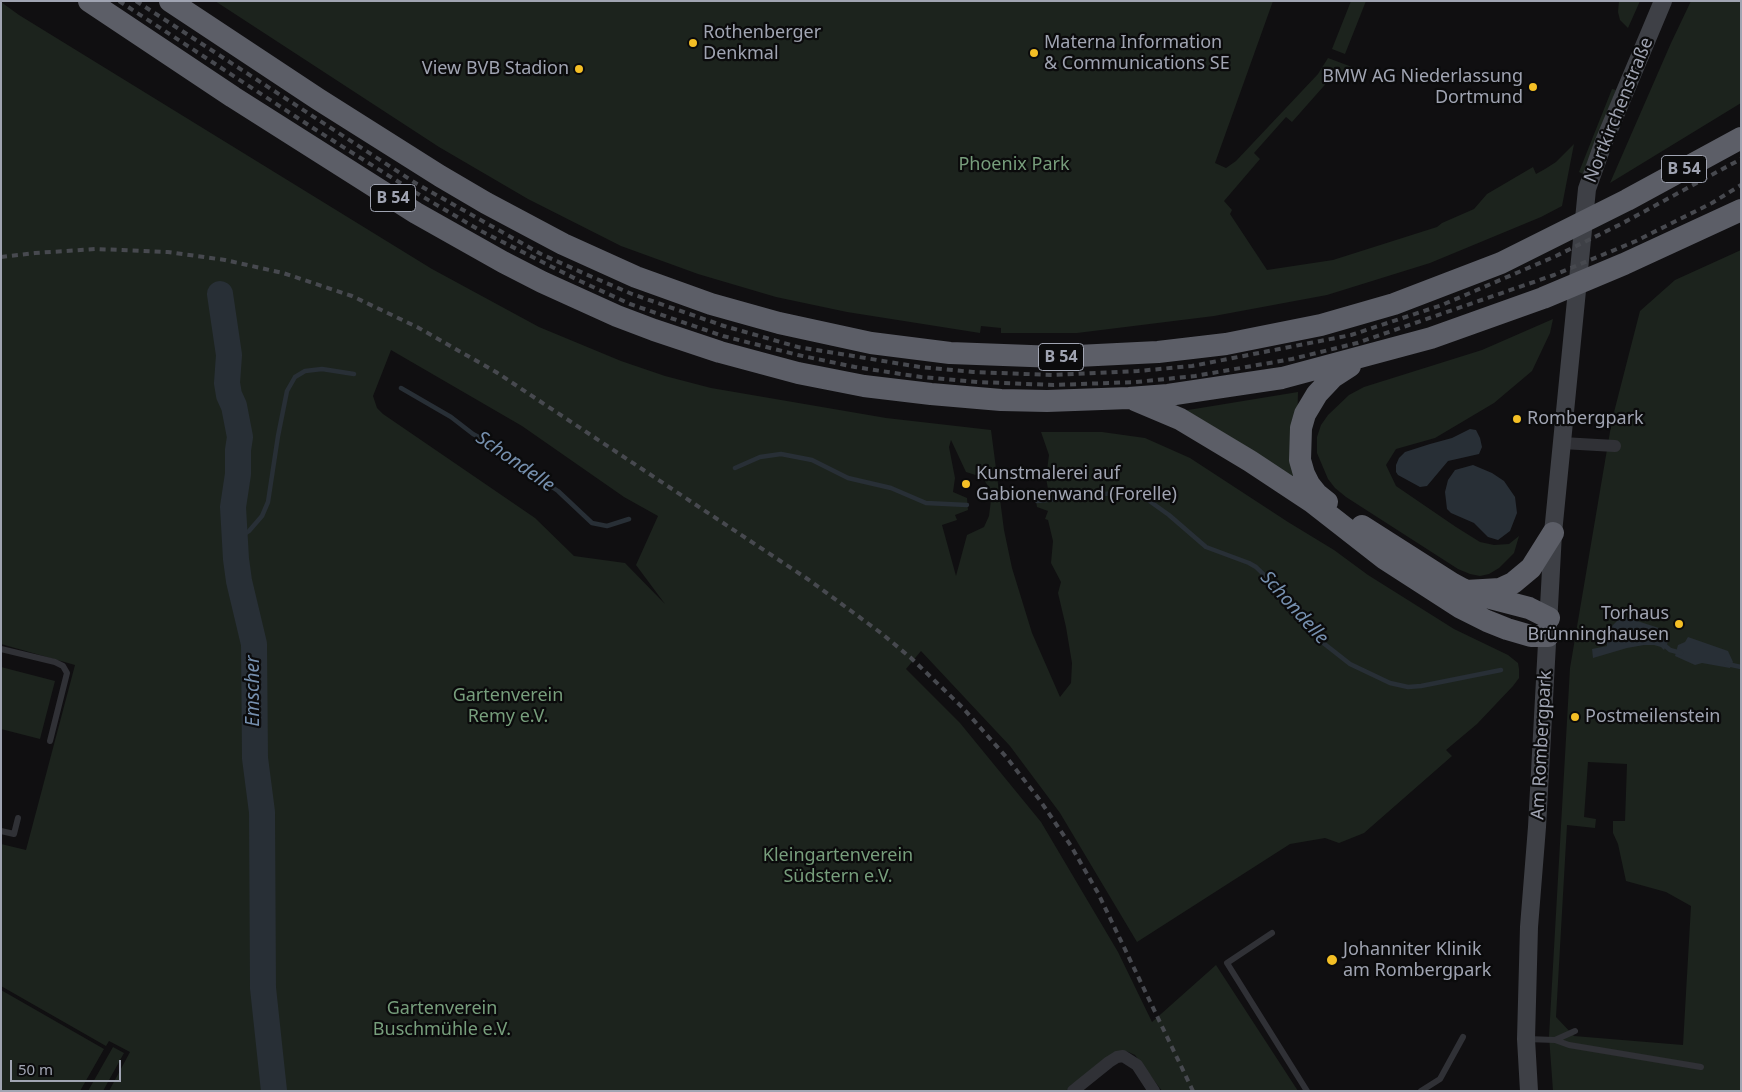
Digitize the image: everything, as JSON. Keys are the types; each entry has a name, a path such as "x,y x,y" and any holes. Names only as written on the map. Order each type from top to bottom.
{"highway":[{"name":"B 54","path":"89,1 295,136 466,242 542,282 617,316 720,352 798,373 864,386 1001,400 1046,400 1129,398 1203,391 1282,378 1431,338 1543,298 1624,264 1741,210"},
{"name":"B 54","path":"170,1 318,99 440,176 563,244 636,277 712,304 788,325 871,343 950,353 1057,358 1158,352 1226,344 1321,325 1394,304 1500,264 1627,200 1741,138"},
{"path":"1129,398 1180,419 1250,461 1312,502 1385,559 1461,608 1506,629 1531,636 1548,627 1529,608 1488,598 1452,584 1330,504 1317,494 1309,484 1300,460 1299,446 1305,414 1325,385 1344,369 1364,357"},
{"path":"1466,590 1500,589 1513,584 1531,568 1554,533"}],"main road":[{"name":"Nortkirchenstraße","path":"1572,340 1587,188 1602,144 1662,1"},
{"name":"Am Rombergpark","path":"1530,1091 1526,1039 1529,927 1537,827 1554,533 1572,340"}],"street":[{"path":"1562,443 1615,446"},
{"path":"1073,1090 1108,1062 1116,1057 1123,1056 1137,1065 1154,1091"}],"lane":[{"path":"1,649 55,662 63,666 67,672 50,741"},
{"path":"1,831 14,834 18,818"},
{"path":"1272,933 1227,963 1307,1091"},
{"path":"1555,1040 1575,1031"},
{"path":"1421,1091 1440,1079 1463,1037"},
{"path":"1526,1039 1555,1040 1568,1045 1701,1067"}],"green space":[{"name":"Phoenix Park","path":"215,1 1273,1 1215,163 1226,168 1236,161 1318,74 1328,58 1352,67 1353,72 1346,76 1338,70 1292,122 1286,117 1254,153 1260,159 1224,201 1232,210 1230,214 1267,270 1333,260 1437,227 1474,209 1487,194 1533,167 1536,174 1545,169 1556,162 1574,144 1562,206 1541,217 1430,263 1327,295 1214,316 1077,333 1001,333 1001,328 981,326 980,333 847,312 776,297 698,274 621,246 528,199 439,147"},
{"path":"1351,1 1366,1 1345,54 1332,49"},
{"path":"1619,1 1640,1 1628,28 1620,20 1618,12"},
{"path":"1691,1 1741,1 1741,103 1610,183 1671,43"},
{"path":"1,2 19,15 432,269 539,327 621,361 665,376 711,388 886,418 991,430 1004,530 1012,568 1032,633 1060,697 1071,683 1072,663 1058,593 1061,582 1051,563 1053,541 1048,520 1045,519 1048,511 1037,507 1035,495 1048,489 1046,478 1049,455 1041,432 1102,432 1145,438 1190,458 1454,629 1508,655 1518,663 1519,678 1477,724 1446,750 1452,756 1364,833 1339,843 1325,838 1290,844 1137,942 1060,813 1010,746 921,651 906,669 960,723 1041,822 1118,952 1152,1022 1216,965 1298,1091 1162,1091 1135,1055 1126,1051 1071,1085 1066,1091 109,1091 130,1052 109,1041 106,1046 1,986 1,844 26,850 75,665 1,644","holes":["391,350 522,426 624,497 658,516 636,565 665,604 625,563 574,556 535,518 383,414 377,408 373,396","951,440 966,472 982,477 990,489 991,500 989,516 984,527 967,535 956,576 942,525 957,520 955,515 968,510 967,498 953,492 955,478 949,447"]},
{"path":"1612,89 1616,90 1583,174 1579,172"},
{"path":"1741,250 1741,1091 1553,1091 1549,1036 1570,668 1612,420 1640,311 1675,280","holes":["1588,762 1627,764 1625,821 1613,821 1613,833 1618,844 1626,881 1666,892 1691,906 1683,1045 1574,1036 1556,1017 1567,825 1595,828 1596,819 1584,817"]},
{"path":"1553,319 1550,333 1532,371 1494,403 1435,438 1396,449 1386,465 1396,486 1480,542 1494,545 1509,544 1519,536 1514,553 1499,568 1489,574 1480,576 1458,569 1346,497 1328,479 1317,453 1317,437 1321,425 1328,415 1349,395 1364,387 1482,350"},
{"path":"1298,392 1296,480 1182,411"},
{"path":"1,667 55,681 40,739 1,729"},
{"path":"1,990 104,1049 80,1091 1,1091"},
{"path":"113,1047 124,1053 103,1091 88,1091"}],"shaded area":[{"path":"1470,429 1476,430 1480,438 1482,447 1479,454 1448,461 1427,486 1420,487 1396,472 1399,458 1405,452 1452,438"},
{"path":"1473,465 1492,473 1504,481 1515,497 1517,513 1510,531 1498,540 1488,537 1474,523 1451,513 1447,509 1445,492 1448,480 1455,470"},
{"path":"1622,616 1665,630 1665,637 1668,642 1664,650 1654,645 1644,645 1593,658 1592,649 1607,646 1607,634"},
{"path":"1688,637 1728,651 1733,662 1730,668 1702,663 1695,665 1675,656 1678,645 1685,642"}],"waterway":[{"name":"Emscher","path":"220,294 229,355 227,383 240,437 238,474 233,507 239,581 254,644 255,758 262,812 263,988 274,1091"},
{"name":"Schondelle","path":"236,540 249,531 262,516 268,502 287,391 295,377 305,371 322,369 354,374"},
{"name":"Schondelle","path":"401,388 451,417 473,434 499,448 516,463 558,491 592,523 607,526 629,519"},
{"name":"Schondelle","path":"735,468 760,457 781,454 812,460 848,478 891,488 926,503 967,505"},
{"name":"Schondelle","path":"1037,501 1114,493 1148,500 1169,515 1206,547 1256,567 1300,610 1322,642 1350,664 1390,683 1408,687 1421,686 1501,670"},
{"name":"Schondelle","path":"1662,643 1670,650 1681,653"},
{"name":"Schondelle","path":"1727,664 1741,667"}],"railway":[{"path":"119,1 413,191 481,231 580,281 630,304 723,336 855,367 921,377 978,382 1054,385 1136,382 1195,376 1292,359 1357,343 1554,275 1636,241 1712,203 1741,185"},
{"path":"136,1 417,184 541,254 632,294 724,326 798,347 920,367 973,372 1053,375 1138,371 1192,366 1351,335 1442,305 1556,256 1621,224 1741,159"},
{"path":"1,257 96,249 168,252 225,260 283,273 352,296 417,327 496,372 809,580 881,633 911,658 962,707 1007,758 1039,799 1071,846 1098,893 1193,1091"}],"place":[{"name":"Rothenberger Denkmal","path":"693,43"},
{"name":"Materna Information & Communications SE","path":"1034,53"},
{"name":"View BVB Stadion","path":"579,69"},
{"name":"BMW AG Niederlassung Dortmund","path":"1533,87"},
{"name":"Rombergpark","path":"1517,419"},
{"name":"Kunstmalerei auf Gabionenwand (Forelle)","path":"966,484"},
{"name":"Torhaus Brünninghausen","path":"1679,624"},
{"name":"Postmeilenstein","path":"1575,717"},
{"name":"Johanniter Klinik am Rombergpark","path":"1332,960"}],"park label":[{"name":"Gartenverein Remy e.V.","path":"508,706"},
{"name":"Kleingartenverein Südstern e.V.","path":"838,866"},
{"name":"Gartenverein Buschmühle e.V.","path":"442,1019"}]}
